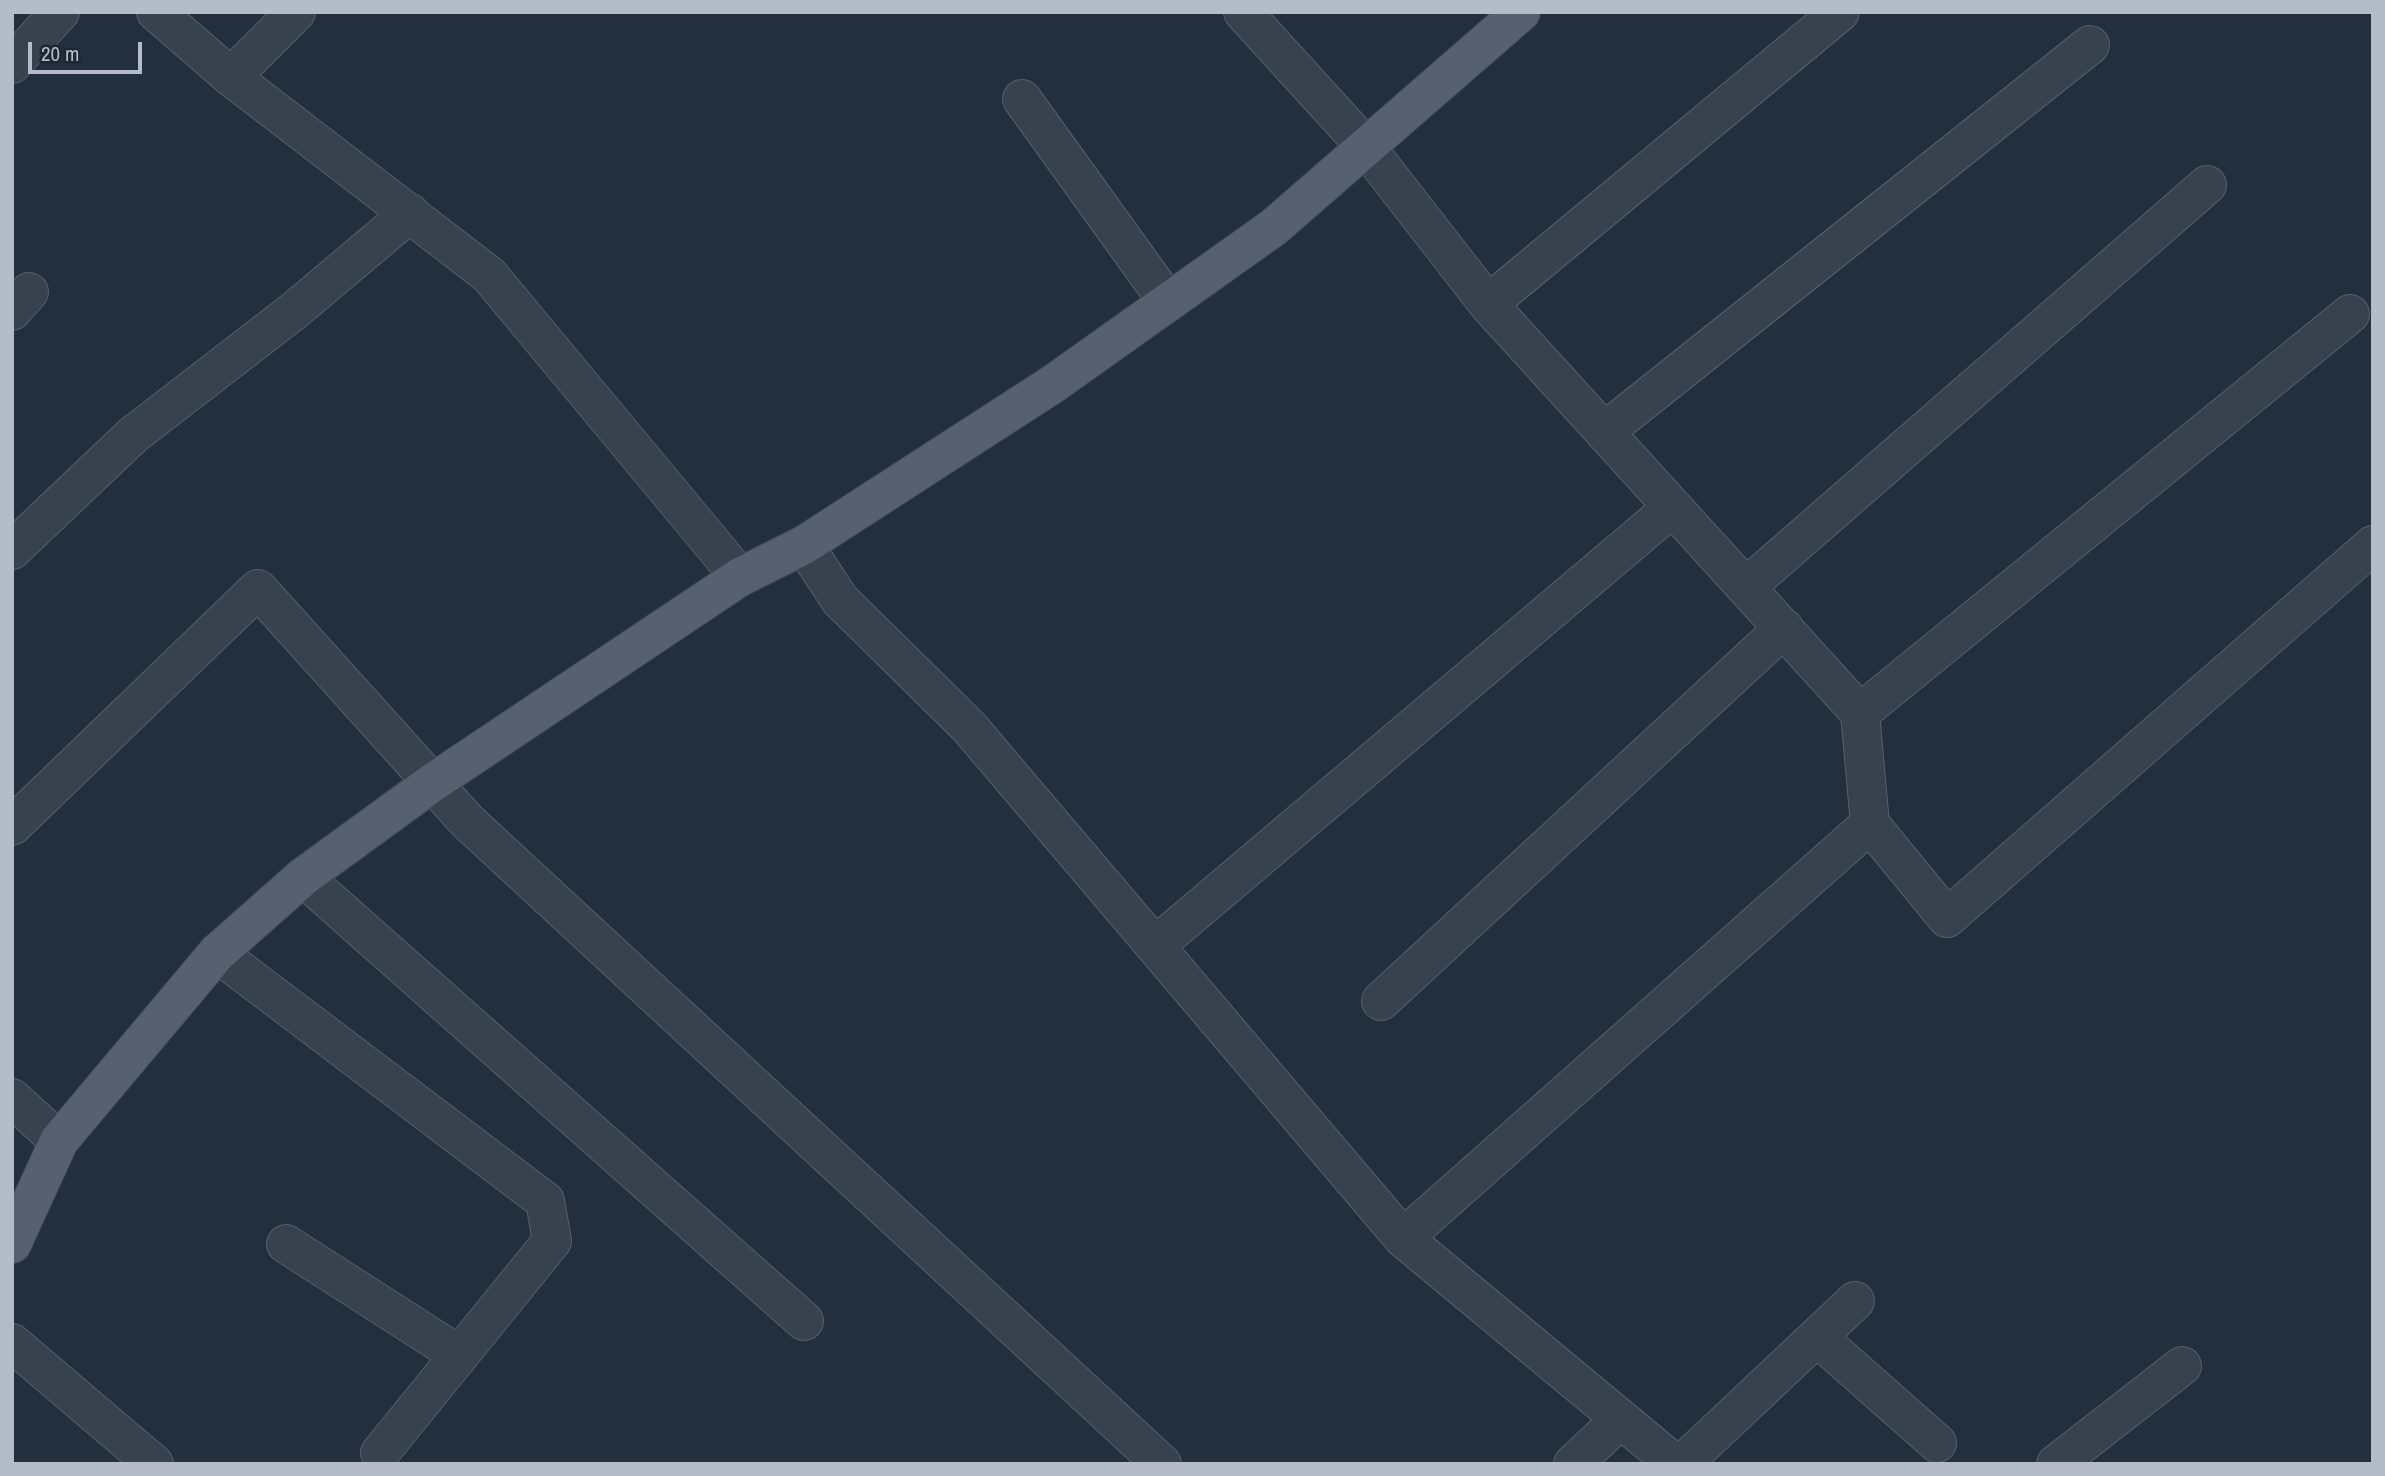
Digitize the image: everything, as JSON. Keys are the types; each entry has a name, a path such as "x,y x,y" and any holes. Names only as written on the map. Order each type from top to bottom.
{"main road":[{"path":"12,1244 59,1141 217,953 303,877 432,783 740,577 804,545 1054,384 1274,227 1366,147 1500,19"}],"street":[{"path":"12,64 60,12"},
{"path":"156,12 231,77 489,275 740,577"},
{"path":"231,77 296,12"},
{"path":"1243,12 1366,147 1488,304 1860,713 1870,824 1947,918 2373,545"},
{"path":"1488,304 1840,12"},
{"path":"1604,432 2090,45"},
{"path":"1022,99 1168,302"},
{"path":"1746,587 2207,186"},
{"path":"12,550 133,435 295,310 410,213"},
{"path":"1860,713 2350,314"},
{"path":"1155,946 1673,507"},
{"path":"804,545 840,600 969,727 1403,1238 1675,1464"},
{"path":"12,826 258,589 467,821 1162,1464"},
{"path":"1381,1001 1784,628"},
{"path":"1403,1238 1870,824"},
{"path":"303,877 804,1321"},
{"path":"217,953 545,1200 552,1241 380,1453"},
{"path":"12,1098 59,1141"},
{"path":"286,1244 459,1355"},
{"path":"1682,1464 1855,1301"},
{"path":"1816,1337 1937,1443"},
{"path":"12,1343 155,1464"},
{"path":"2056,1464 2182,1366"},
{"path":"1573,1464 1620,1419"}]}
